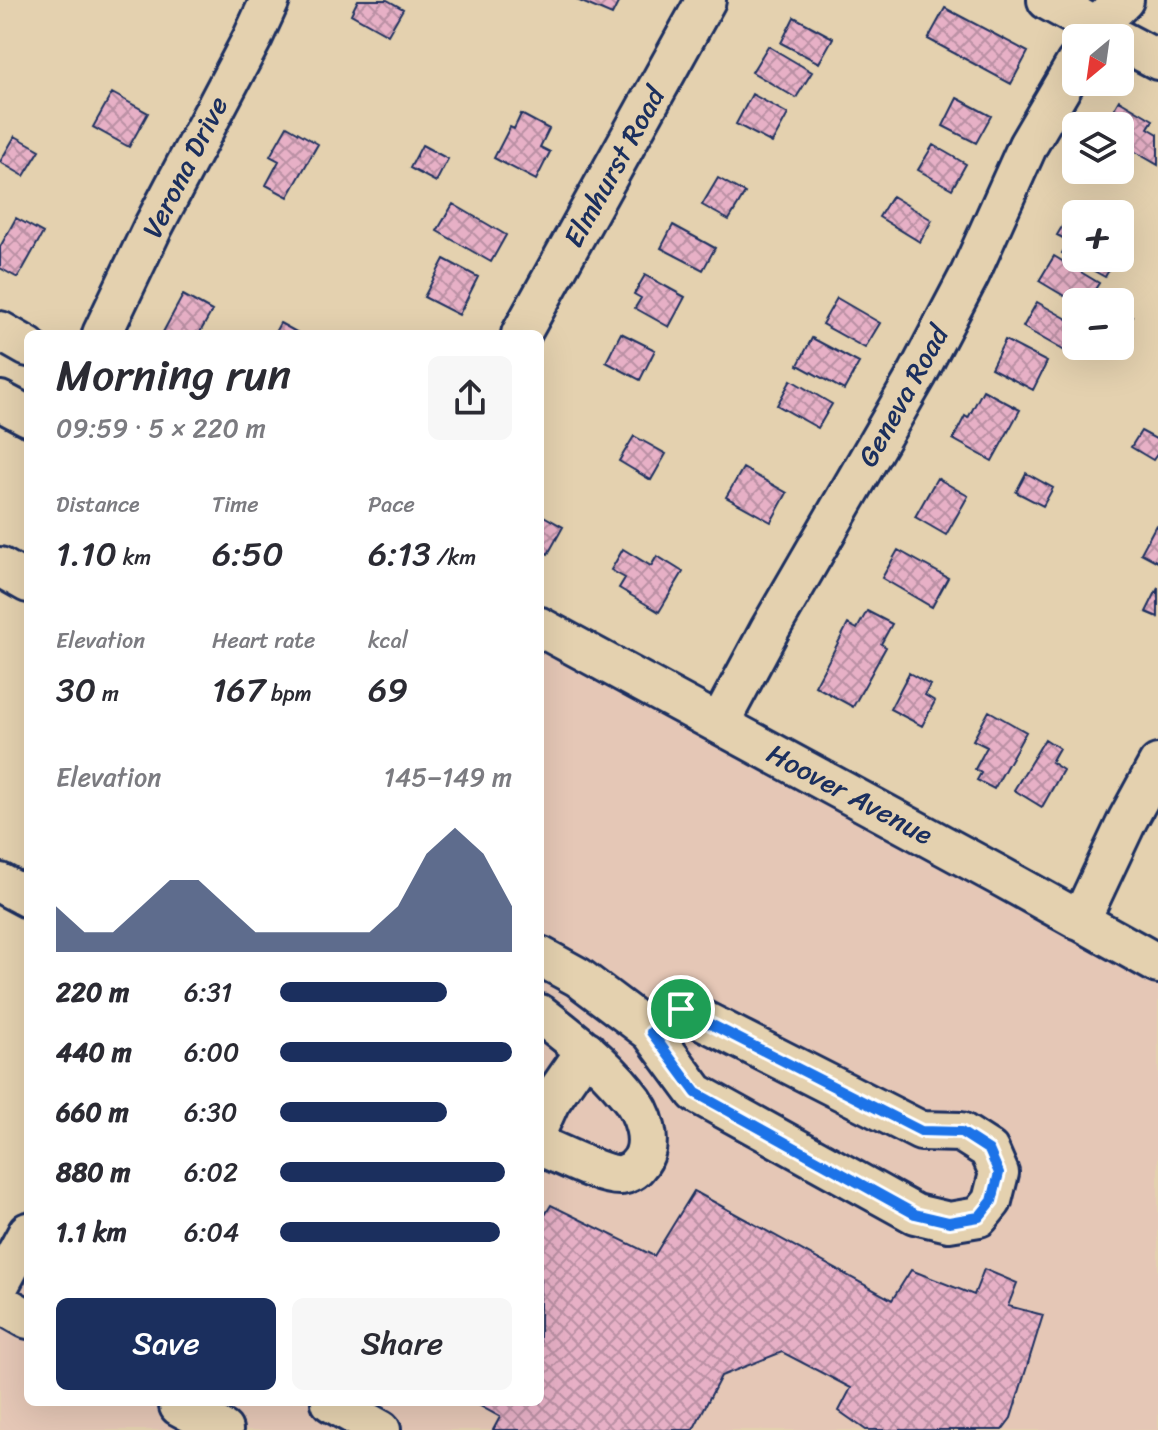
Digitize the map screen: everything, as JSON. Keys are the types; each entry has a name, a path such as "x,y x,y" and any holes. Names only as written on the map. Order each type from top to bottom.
{"street":[{"name":"Verona Drive","path":"104,330 153,227 270,0"},
{"name":"Elmhurst Road","path":"523,330 706,0"},
{"path":"1047,0 1086,24"},
{"path":"1112,24 1124,0"},
{"path":"1134,49 1158,60"},
{"name":"Geneva Road","path":"719,724 923,362 970,274 1028,145 1062,87"},
{"path":"0,332 24,345"},
{"path":"0,401 24,414"},
{"path":"0,567 24,581"},
{"name":"Hoover Avenue","path":"544,629 1158,964"},
{"path":"1080,921 1158,764"},
{"path":"0,883 24,896"},
{"path":"544,958 578,977 651,1032 696,1093 915,1214 949,1222 979,1217 992,1201 999,1173 989,1150 961,1132 921,1131 681,1009 651,1032"},
{"path":"544,1017 586,1050 629,1095 643,1120 647,1139 644,1157 635,1169 622,1175 606,1173 544,1148"},
{"path":"544,1115 586,1050"},
{"path":"0,1284 24,1239"},
{"path":"0,1303 24,1317"},
{"path":"183,1406 223,1430"},
{"path":"338,1406 381,1430"}],"shaded area":[{"path":"544,629 1158,964 1158,1430 0,1430 0,1284 24,1239 24,1406 544,1406"}],"building":[{"path":"358,0 387,0 403,9 388,35 351,14"},
{"path":"577,0 612,0 618,3 612,15"},
{"path":"945,8 1028,52 1011,84 928,39"},
{"path":"794,17 833,38 819,63 781,43"},
{"path":"768,46 812,72 796,98 752,72"},
{"path":"112,93 148,113 129,147 93,127"},
{"path":"752,94 788,114 772,143 736,124"},
{"path":"957,98 991,116 976,143 943,126"},
{"path":"1119,100 1153,120 1148,128 1158,134 1158,165 1134,151 1134,112 1112,112"},
{"path":"521,114 549,129 540,147 550,152 536,180 494,158 510,127 514,129"},
{"path":"287,126 318,144 288,197 266,185 279,161 270,156"},
{"path":"15,136 40,150 24,176 0,162"},
{"path":"422,145 448,159 436,182 410,168"},
{"path":"933,145 966,164 952,189 918,170"},
{"path":"718,178 745,193 729,220 702,205"},
{"path":"892,196 932,220 920,242 879,217"},
{"path":"453,204 506,235 491,262 437,231"},
{"path":"16,218 43,233 18,278 0,268 0,247"},
{"path":"673,225 715,248 703,270 661,248"},
{"path":"1054,256 1062,261 1062,272 1081,272 1099,283 1096,288 1062,288 1062,295 1039,281"},
{"path":"444,259 478,277 459,315 424,297"},
{"path":"645,275 685,297 669,327 635,308 641,298 634,294"},
{"path":"183,295 212,311 201,330 164,330"},
{"path":"837,298 880,323 865,348 822,324"},
{"path":"1037,302 1062,316 1062,349 1023,327"},
{"path":"280,323 293,330 276,330"},
{"path":"621,333 655,350 640,380 606,362"},
{"path":"812,338 859,363 844,390 798,365"},
{"path":"1005,340 1047,362 1033,390 991,368"},
{"path":"791,380 832,404 818,428 777,405"},
{"path":"983,390 1020,410 992,461 953,439"},
{"path":"1141,431 1158,440 1158,453 1153,460 1131,447"},
{"path":"634,436 666,454 651,480 619,461"},
{"path":"743,468 787,493 771,522 726,497"},
{"path":"1026,473 1053,488 1043,506 1016,492"},
{"path":"937,478 968,496 946,535 915,517"},
{"path":"544,516 563,527 548,554 544,552"},
{"path":"1156,525 1158,527 1158,562 1141,553"},
{"path":"623,549 651,566 657,556 683,572 659,612 619,588 625,578 611,570"},
{"path":"898,550 948,578 932,607 882,578"},
{"path":"1158,588 1158,617 1146,612"},
{"path":"867,611 892,624 881,644 886,647 853,707 815,686 848,624 857,629"},
{"path":"909,673 930,685 925,695 935,701 922,726 890,709"},
{"path":"989,711 1026,732 994,789 977,780 981,773 975,769 987,747 973,740"},
{"path":"1045,739 1059,748 1051,762 1063,770 1042,807 1014,790"},
{"path":"694,1191 892,1300 911,1270 974,1295 984,1269 1017,1283 1008,1306 1043,1315 1011,1418 1002,1430 866,1430 839,1411 851,1388 782,1352 721,1376 693,1430 493,1430 500,1417 480,1406 544,1406 544,1216 551,1205 654,1256"}],"route":[{"path":"681,1009 921,1131 961,1132 989,1150 999,1173 992,1201 979,1217 949,1222 915,1214 696,1093 651,1032 681,1009"}]}
